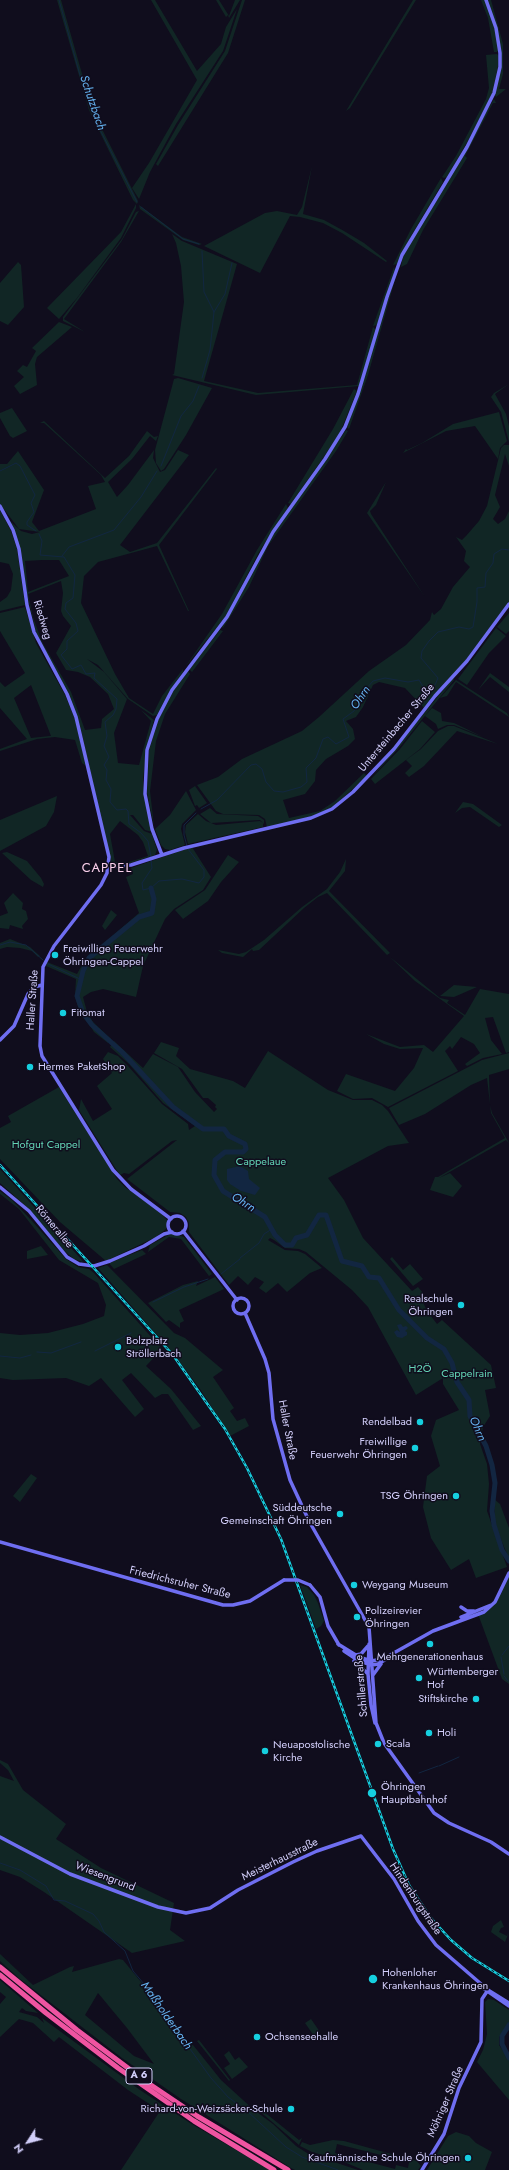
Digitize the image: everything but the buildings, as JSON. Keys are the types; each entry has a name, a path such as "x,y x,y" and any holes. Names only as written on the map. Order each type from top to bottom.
{"highway":[{"name":"A 6","path":"0,1967 77,2030 148,2083 222,2131 288,2170"},
{"name":"A 6","path":"0,1975 46,2013 118,2068 194,2120 274,2170"}],"main road":[{"path":"162,855 148,812 144,781 148,750 157,719 172,690 227,617 268,539 325,459 345,427 358,394 386,297 402,255 467,147 494,93 500,67 500,53 496,28 486,0"},
{"name":"Riedweg","path":"0,506 13,530 19,549 27,605 34,632 68,697 81,734"},
{"name":"Untersteinbacher Straße","path":"108,867 131,865 191,846 311,818 326,813 341,803 394,749 435,696 467,661 509,604"},
{"name":"Haller Straße","path":"81,734 108,852 108,867 101,886 50,952 43,967 40,1046 42,1056 119,1178 171,1219"},
{"path":"0,1040 14,1026 28,994 36,986 42,985"},
{"name":"Römerallee","path":"0,1187 29,1211 67,1257 80,1264 94,1266 110,1261 144,1246 164,1234 172,1232"},
{"path":"179,1216 183,1219 186,1224 183,1231 178,1233 172,1232 169,1227 171,1219 179,1216"},
{"name":"Römerallee","path":"164,1234 169,1227"},
{"path":"183,1231 237,1300"},
{"path":"242,1299 248,1302 249,1308 245,1313 235,1311 234,1306 237,1300 242,1299"},
{"name":"Haller Straße","path":"245,1313 265,1359 269,1373 273,1419 288,1475 324,1547 366,1620 369,1627 369,1663"},
{"name":"Friedrichsruher Straße","path":"0,1542 223,1605 245,1603 284,1580 298,1580 310,1585 320,1597 328,1626 338,1644 355,1659 369,1663"},
{"path":"453,1622 484,1612 495,1602 509,1573"},
{"path":"369,1663 389,1655 420,1637 495,1602"},
{"path":"461,1607 470,1611 481,1609"},
{"path":"355,1655 361,1654 369,1643"},
{"name":"Friedrichsruher Straße","path":"338,1644 369,1663"},
{"path":"344,1650 368,1674"},
{"path":"372,1678 375,1670 389,1655"},
{"path":"369,1663 383,1662"},
{"name":"Schillerstraße","path":"369,1663 368,1674 372,1712 384,1743 434,1813 449,1823 496,1845 509,1854"},
{"name":"Schillerstraße","path":"369,1663 378,1729"},
{"name":"Meisterhausstraße","path":"210,1908 234,1893 293,1862 317,1851 362,1836"},
{"name":"Hindenburgstraße","path":"362,1836 394,1879 418,1921 436,1946 487,1991 509,2006"},
{"name":"Wiesengrund","path":"0,1837 70,1874 169,1910 186,1913 210,1908"},
{"name":"Hindenburgstraße","path":"487,1991 509,2003"},
{"name":"Möhriger Straße","path":"422,2170 444,2134 459,2088 482,2042 482,1999 487,1991"}],"green space":[{"path":"57,0 61,0 92,109 138,201 137,204 133,200 89,110"},
{"path":"151,0 155,0 197,71 221,44 226,27 237,9 223,51 176,124 150,172 139,199 132,188 149,163 197,80"},
{"path":"216,0 219,0 229,16 235,0 240,0 229,18 228,15 226,17"},
{"path":"242,0 245,0 228,53 158,166 156,164 178,125 225,51"},
{"path":"413,0 416,0 350,108 346,111"},
{"path":"481,0 485,0 495,28 499,50 497,52 494,52 488,18"},
{"path":"487,0 491,0 503,44 503,74 499,89 506,89 496,97 495,95 501,52 497,28"},
{"path":"497,54 499,56 498,67 492,95 465,146 447,177 444,178 442,177 456,156 486,99 489,88 486,55"},
{"path":"494,99 496,103 493,103 465,156 467,158 423,230 407,264 401,267 403,256"},
{"path":"312,166 303,214 324,220 344,231 364,243 387,261 386,262 342,233 323,223 290,216 260,273 204,246 265,213 277,211 297,215 302,207"},
{"path":"441,178 443,182 411,236 397,264 393,265 411,229"},
{"path":"136,204 136,208 121,238 77,298 59,319 47,308 121,232"},
{"path":"139,205 182,237 202,244 199,245 183,240 140,209"},
{"path":"139,211 121,242 64,319 85,332 63,321 63,317 122,239 136,212"},
{"path":"172,234 182,241 237,264 204,381 258,393 357,385 373,327 376,330 359,386 256,395 172,375 174,374 184,302 181,266 176,243"},
{"path":"18,262 21,265 24,307 8,325 0,321 0,283"},
{"path":"394,267 395,270 377,325 373,326"},
{"path":"398,269 368,375 349,429 347,427"},
{"path":"59,322 72,327 37,357 35,364 37,385 20,394 14,386 24,377 17,371 23,365 27,367 36,351 32,348"},
{"path":"178,378 212,388 186,435 164,469 161,471 156,463 155,450 174,379"},
{"path":"509,384 495,394 506,414 509,426 509,442 501,412 491,397 494,393"},
{"path":"354,389 357,391 339,435 291,504 288,503 333,429"},
{"path":"12,408 27,431 13,438 10,436 0,418 0,413"},
{"path":"499,412 507,441 500,448 498,459 475,426 446,431 403,453 406,449 407,450 422,443 453,424"},
{"path":"44,421 105,478 129,456 147,431 154,437 158,436 156,441 150,436 132,459 108,482 117,497 128,485 154,450 153,458 160,472 165,470 178,450 189,455 120,545 130,552 157,543 216,468 217,469 159,545 189,611 157,546 98,562 84,576 81,603 115,674 129,698 153,714 162,696 183,669 183,672 171,689 157,715 153,716 128,699 98,665 87,659 104,672 127,699 114,733 118,763 139,765 151,721 141,710 154,720 146,750 143,781 147,813 152,832 145,830 133,815 130,815 144,831 152,834 157,850 155,855 121,865 111,862 80,726 74,709 36,632 27,594 20,549 10,521 21,531 32,534 40,532 19,529 0,504 0,464 7,464 18,451 44,490 32,522 39,531 96,509 88,486 105,482 101,475 44,423 40,423","holes":["59,560 69,576 28,592 25,561","61,581 63,593 61,611 71,626 56,653 66,670 78,672 90,677 108,694 114,709 102,719 101,728 85,730 71,692 42,642 33,617 28,594","120,821 138,835 143,842 148,856 129,862 115,862 110,834"]},
{"path":"346,430 348,431 336,451 268,546 249,587 223,628 222,627 274,533"},
{"path":"504,445 509,445 509,466 505,454 495,495 500,507 493,519 498,524 505,519 509,511 509,602 466,660 424,708 405,688 379,682 373,685 363,707 356,717 346,721 353,729 355,739 348,746 326,759 316,770 315,781 305,794 283,800 289,818 320,811 335,801 364,773 367,776 332,808 310,817 267,827 265,819 259,815 223,814 216,811 197,785 218,777 242,759 302,731 369,671 406,645 430,620 432,612 434,615 441,609 453,587 470,567 464,561 466,551 456,537 462,540 466,536 479,521 487,506 501,448"},
{"path":"386,482 376,505 370,511 371,514 425,597 367,513"},
{"path":"286,504 288,508 259,552 226,616 185,667 222,614 257,550"},
{"path":"0,510 11,531 17,549 25,605 0,611 0,602 7,597 11,590 13,574 9,564 0,562"},
{"path":"25,607 36,643 65,695 75,719 86,766 82,763 75,740 55,737 37,739 0,751 0,749 27,739 0,708 0,682 5,687 25,673 0,631 0,613","holes":["31,685 51,736 31,738 14,698"]},
{"path":"509,613 509,631 506,634 497,627"},
{"path":"496,628 506,636 489,653 467,685 458,679"},
{"path":"220,630 223,631 192,672 189,669"},
{"path":"188,671 190,674 165,714 156,741 150,791 154,826 147,793 149,750 158,720 173,690"},
{"path":"490,673 509,687 509,692 490,677 478,690"},
{"path":"453,678 454,680 398,749 371,778"},
{"path":"456,680 507,713 509,717 456,682 447,696 440,698"},
{"path":"432,708 441,713 442,721 454,723 483,737 454,725 447,725 438,729 436,724 425,716"},
{"path":"422,721 435,732 420,749 375,784 371,779 400,749"},
{"path":"448,726 454,726 498,744 457,731 424,766 409,777 405,773 412,766 406,760 421,749 438,731"},
{"path":"195,786 207,803 199,808 197,805 195,806 189,790"},
{"path":"186,791 196,810 182,824 181,829 185,845 170,850 165,849 161,845 155,829 170,815"},
{"path":"57,796 54,812 46,826 0,851 0,820"},
{"path":"463,802 473,804 502,825 499,827 470,807 462,808 455,813"},
{"path":"210,808 217,814 258,816 264,820 264,824 260,820 211,823 200,814"},
{"path":"198,814 206,821 216,825 260,821 263,823 263,827 188,844 185,832 186,825"},
{"path":"192,847 211,877 203,890 174,909 165,919 143,966 136,997 103,989 91,992 83,997 87,1012 93,1022 111,1039 108,1043 94,1032 78,1007 75,996 76,979 46,966 47,962 77,974 90,955 139,913 126,877 133,874 131,868"},
{"path":"7,852 27,861 41,878 44,884 43,887 31,880 2,853"},
{"path":"228,855 239,862 221,882 208,901 183,919 175,910 205,890"},
{"path":"346,859 345,871 329,891 390,953 387,955 327,893 318,897 304,908 259,950 253,951 252,949 243,957 222,953 218,950 239,954 246,952 264,940 302,907 327,889 340,872"},
{"path":"13,893 23,903 22,909 26,911 28,919 22,926 23,929 10,925 9,929 0,928 0,916 8,913 4,903"},
{"path":"111,910 117,915 105,930 102,926"},
{"path":"10,939 30,947 40,956 38,957 32,951 20,948 7,947 0,949 0,943"},
{"path":"390,957 440,998 449,1000 447,1003 465,1015 480,989 509,994 509,1052 506,1053 493,1017 485,1018 491,1040 502,1054 483,1058 467,1066 465,1064 480,1053 474,1044 461,1037 452,1049 450,1046 445,1051 458,1071 388,1107 372,1098 353,1099 337,1091 346,1074 395,1091 414,1068 423,1048 400,1049 384,1044 366,1034 400,1047 424,1045 433,1052 464,1016 415,981"},
{"path":"454,985 477,987 454,997 440,996"},
{"path":"114,1041 143,1068 153,1054 178,1067 195,1092 214,1112 217,1109 215,1107 216,1105 208,1098 203,1098 182,1069 154,1053 161,1042 179,1048 176,1056 190,1069 233,1081 245,1088 268,1051 328,1090 353,1100 372,1100 382,1105 388,1111 409,1143 388,1146 328,1178 344,1200 363,1238 412,1291 418,1287 423,1293 421,1298 427,1311 437,1324 442,1320 491,1365 496,1388 485,1390 490,1416 483,1427 480,1444 487,1464 489,1484 487,1511 507,1567 476,1578 469,1559 451,1570 431,1538 423,1507 427,1476 440,1466 431,1436 436,1420 459,1410 443,1384 443,1378 416,1395 368,1307 352,1290 306,1252 299,1249 285,1248 270,1238 268,1240 285,1250 298,1251 305,1254 322,1268 310,1273 287,1292 278,1283 266,1293 259,1288 264,1282 255,1277 248,1285 238,1276 229,1285 189,1232 189,1223 186,1217 180,1213 170,1212 127,1179 177,1140 172,1141 129,1174 124,1173 120,1175 79,1110 81,1099 93,1121 112,1109 97,1086 112,1073 103,1059 108,1052 118,1056 162,1104 188,1124 189,1130 195,1126 163,1103 129,1064 110,1047"},
{"path":"509,1053 509,1069 489,1075 490,1104 487,1078 471,1085 425,1114 399,1125 389,1108 482,1060"},
{"name":"Hofgut Cappel","path":"59,1087 117,1179 126,1188 157,1209 168,1221 166,1229 156,1237 106,1261 60,1222 0,1159 0,1128 11,1122 8,1116"},
{"path":"490,1106 492,1113 509,1143 506,1140 439,1178 450,1173 462,1186 453,1197 430,1190 435,1177 438,1177 505,1138 491,1113"},
{"path":"0,1169 83,1262 74,1259 62,1249 29,1209 0,1183"},
{"path":"0,1191 12,1200 66,1259 78,1267 89,1269 94,1273 162,1349 146,1366 171,1389 201,1426 193,1430 168,1394 162,1394 155,1398 131,1373 122,1380 144,1409 135,1417 101,1378 89,1386 66,1378 13,1380 0,1378 0,1333 20,1335 48,1333 83,1324 104,1316 106,1305 98,1283 59,1260 19,1209 0,1194"},
{"path":"172,1233 184,1237 212,1274 209,1276 181,1239 169,1237 148,1252 150,1245"},
{"path":"41,1246 48,1255 27,1259 27,1251"},
{"path":"142,1250 146,1254 114,1269 109,1263"},
{"path":"392,1257 403,1270 410,1264 423,1279 413,1286 390,1259"},
{"path":"107,1265 174,1333 185,1338 223,1370 213,1377 234,1408 230,1411 237,1421 245,1418 249,1426 230,1436 200,1389 172,1352 98,1268"},
{"path":"215,1277 224,1289 179,1310 184,1321 180,1323 180,1328 169,1320 166,1322 148,1303 183,1285 198,1281 196,1286"},
{"path":"31,1474 37,1478 20,1502 13,1496"},
{"path":"494,1499 500,1504 509,1528 509,1559 495,1525"},
{"path":"509,1575 509,1684 502,1679 478,1614 491,1607"},
{"path":"300,1585 307,1587 314,1595 318,1603 324,1621 321,1626 316,1629"},
{"path":"0,1760 8,1764 23,1790 66,1824 56,1839 101,1868 174,1903 170,1930 185,1941 132,1953 44,1892 20,1877 0,1870 0,1776 14,1781 8,1770 0,1763"},
{"path":"501,1920 504,1927 501,1928 499,1932 507,1936 509,1932 505,1942 491,1932 493,1926"},
{"path":"0,1954 33,1985 70,1967 74,1966 72,1972 119,1959 123,1960 155,1999 168,2022 186,2047 193,2045 221,2080 254,2110 273,2124 296,2146 307,2153 358,2170 295,2170 291,2168 181,2099 122,2058 20,1979 0,1961","holes":["98,1993 154,2064 134,2056 85,2015"]},
{"path":"0,1980 38,2013 26,2011 22,2008 19,2012 37,2017 44,2023 42,2018 140,2090 190,2123 270,2170 121,2170 160,2111 128,2090 59,2037 54,2042 33,2023 19,2019 0,2037 0,2004 6,1997 0,1992"},
{"path":"488,1999 494,2000 509,2010 509,2023 499,2037 499,2045 509,2059 509,2100 477,2062 483,2050 487,2034 485,2002"},
{"path":"311,2019 320,2032 314,2036 305,2023"},
{"path":"199,2040 230,2080 229,2081 197,2041"},
{"path":"229,2051 235,2060 239,2057 248,2067 232,2079 224,2068 230,2064 224,2055"},
{"path":"258,2107 299,2140 302,2138 299,2145 257,2109"},
{"path":"456,2132 469,2136 476,2143 492,2152 485,2170 427,2170 448,2136"},
{"path":"333,2140 344,2141 417,2161 421,2166 418,2170 363,2170 337,2159 312,2152 300,2146 302,2142 310,2145","holes":["337,2144 409,2162 408,2168 396,2165 395,2169 335,2153"]}],"water":[{"path":"240,1166 248,1171 249,1179 260,1188 255,1195 241,1191 230,1184 227,1180 227,1169"},
{"path":"401,1324 403,1327 406,1326 408,1328 405,1331 407,1332 407,1335 402,1338 397,1337 394,1332 397,1330 400,1332 397,1325"}],"waterway":[{"name":"Schutzbach","path":"59,0 85,93 95,120 137,202"},
{"name":"Schutzbach","path":"141,207 183,239 199,244"},
{"name":"Schutzbach","path":"202,251 204,292 214,312 210,350 202,378"},
{"path":"214,312 225,294 232,263"},
{"name":"Schutzbach","path":"161,466 181,416 193,401 199,386"},
{"path":"0,471 16,463 20,466 35,495 31,503 34,512 27,522 27,525 36,531"},
{"name":"Schutzbach","path":"62,556 69,547 114,530 141,497 157,471"},
{"path":"39,534 42,541 40,555 64,557 75,575 73,598 66,603 65,609 76,623 78,631 67,641 67,649 61,655 72,669 81,665 86,674 95,673 94,678 117,699 116,709 113,715 105,722 107,736 104,746 109,757 104,765 107,770 106,780 111,789 110,802 117,810 126,809 128,811 129,824 141,833 148,841 151,857"},
{"name":"Ohrn","path":"201,809 217,800 251,765 256,764 262,769 266,782 274,791 283,792 301,787 307,782 306,768 316,758 323,739 328,737 336,744 349,737 343,719 354,711 366,689 373,681 385,678 408,682 419,680 425,690 428,691 435,685 438,678 421,658 422,651 438,632 459,627 469,629 473,627 477,602 477,588 485,587 486,573 493,563 494,554 502,549 509,550"},
{"name":"Ohrn","path":"187,846 184,835 184,825 196,813"},
{"name":"Ohrn","path":"151,860 152,868 142,883 143,890 151,888 159,881 182,879 199,883 204,877 204,870 188,849"},
{"name":"Ohrn","path":"151,888 154,899 152,913 139,917 89,958 83,971 77,996 83,1013 92,1025 122,1052 173,1107 203,1129 224,1129 229,1136 245,1144 246,1149 243,1152 225,1152 215,1160 214,1175 223,1191 265,1217 275,1235 285,1245 292,1245 296,1238 307,1235 319,1215 326,1215 342,1261 362,1266 369,1277 379,1278 399,1310 427,1338 444,1349 452,1363 457,1382 469,1400 470,1416 486,1446 492,1465 495,1483 492,1511 494,1525 502,1550 509,1561"},
{"path":"0,945 10,942 26,945 43,960"},
{"path":"48,964 80,979"},
{"path":"240,1258 259,1243 264,1234 272,1229"},
{"path":"221,1274 240,1259"},
{"path":"153,1302 184,1287 208,1279"},
{"path":"95,1351 131,1333"},
{"path":"37,1352 51,1353 81,1342"},
{"path":"0,1356 20,1358 31,1355"},
{"path":"502,1655 509,1646"},
{"path":"501,1657 504,1674"},
{"path":"504,1676 508,1681"},
{"path":"439,1766 459,1757"},
{"path":"419,1773 438,1766"},
{"name":"Maßholderbach","path":"0,1863 20,1870 46,1886 54,1900 65,1901 93,1914 99,1921 104,1932 125,1951 133,1971 156,1998 167,2017 211,2078 228,2097 247,2111 286,2147 302,2157 338,2170"},
{"name":"Ohrn","path":"509,2025 502,2036 502,2044 509,2058"}],"railway":[{"path":"0,1165 173,1355 225,1429 247,1468 281,1539 393,1849 409,1885 430,1917 451,1940 472,1958 509,1981"}],"place":[{"name":"Freiwillige Feuerwehr Öhringen-Cappel","path":"55,955"},
{"name":"Fitomat","path":"63,1013"},
{"name":"Hermes PaketShop","path":"30,1067"},
{"name":"Realschule Öhringen","path":"461,1305"},
{"name":"Bolzplatz Ströllerbach","path":"118,1347"},
{"name":"Rendelbad","path":"420,1422"},
{"name":"Freiwillige Feuerwehr Öhringen","path":"415,1448"},
{"name":"TSG Öhringen","path":"456,1496"},
{"name":"Süddeutsche Gemeinschaft Öhringen","path":"340,1514"},
{"name":"Weygang Museum","path":"354,1585"},
{"name":"Polizeirevier Öhringen","path":"357,1617"},
{"name":"Mehrgenerationenhaus","path":"430,1644"},
{"name":"Württemberger Hof","path":"419,1678"},
{"name":"Stiftskirche","path":"476,1699"},
{"name":"Holi","path":"429,1733"},
{"name":"Scala","path":"378,1744"},
{"name":"Neuapostolische Kirche","path":"265,1751"},
{"name":"Öhringen Hauptbahnhof","path":"372,1793"},
{"name":"Hohenloher Krankenhaus Öhringen","path":"373,1979"},
{"name":"Ochsenseehalle","path":"257,2037"},
{"name":"Richard-von-Weizsäcker-Schule","path":"291,2109"},
{"name":"Kaufmännische Schule Öhringen","path":"468,2158"}],"district":[{"name":"CAPPEL","path":"107,869"}],"park label":[{"name":"Cappelaue","path":"261,1162"},
{"name":"H2Ö","path":"420,1369"},
{"name":"Cappelrain","path":"467,1374"}]}
